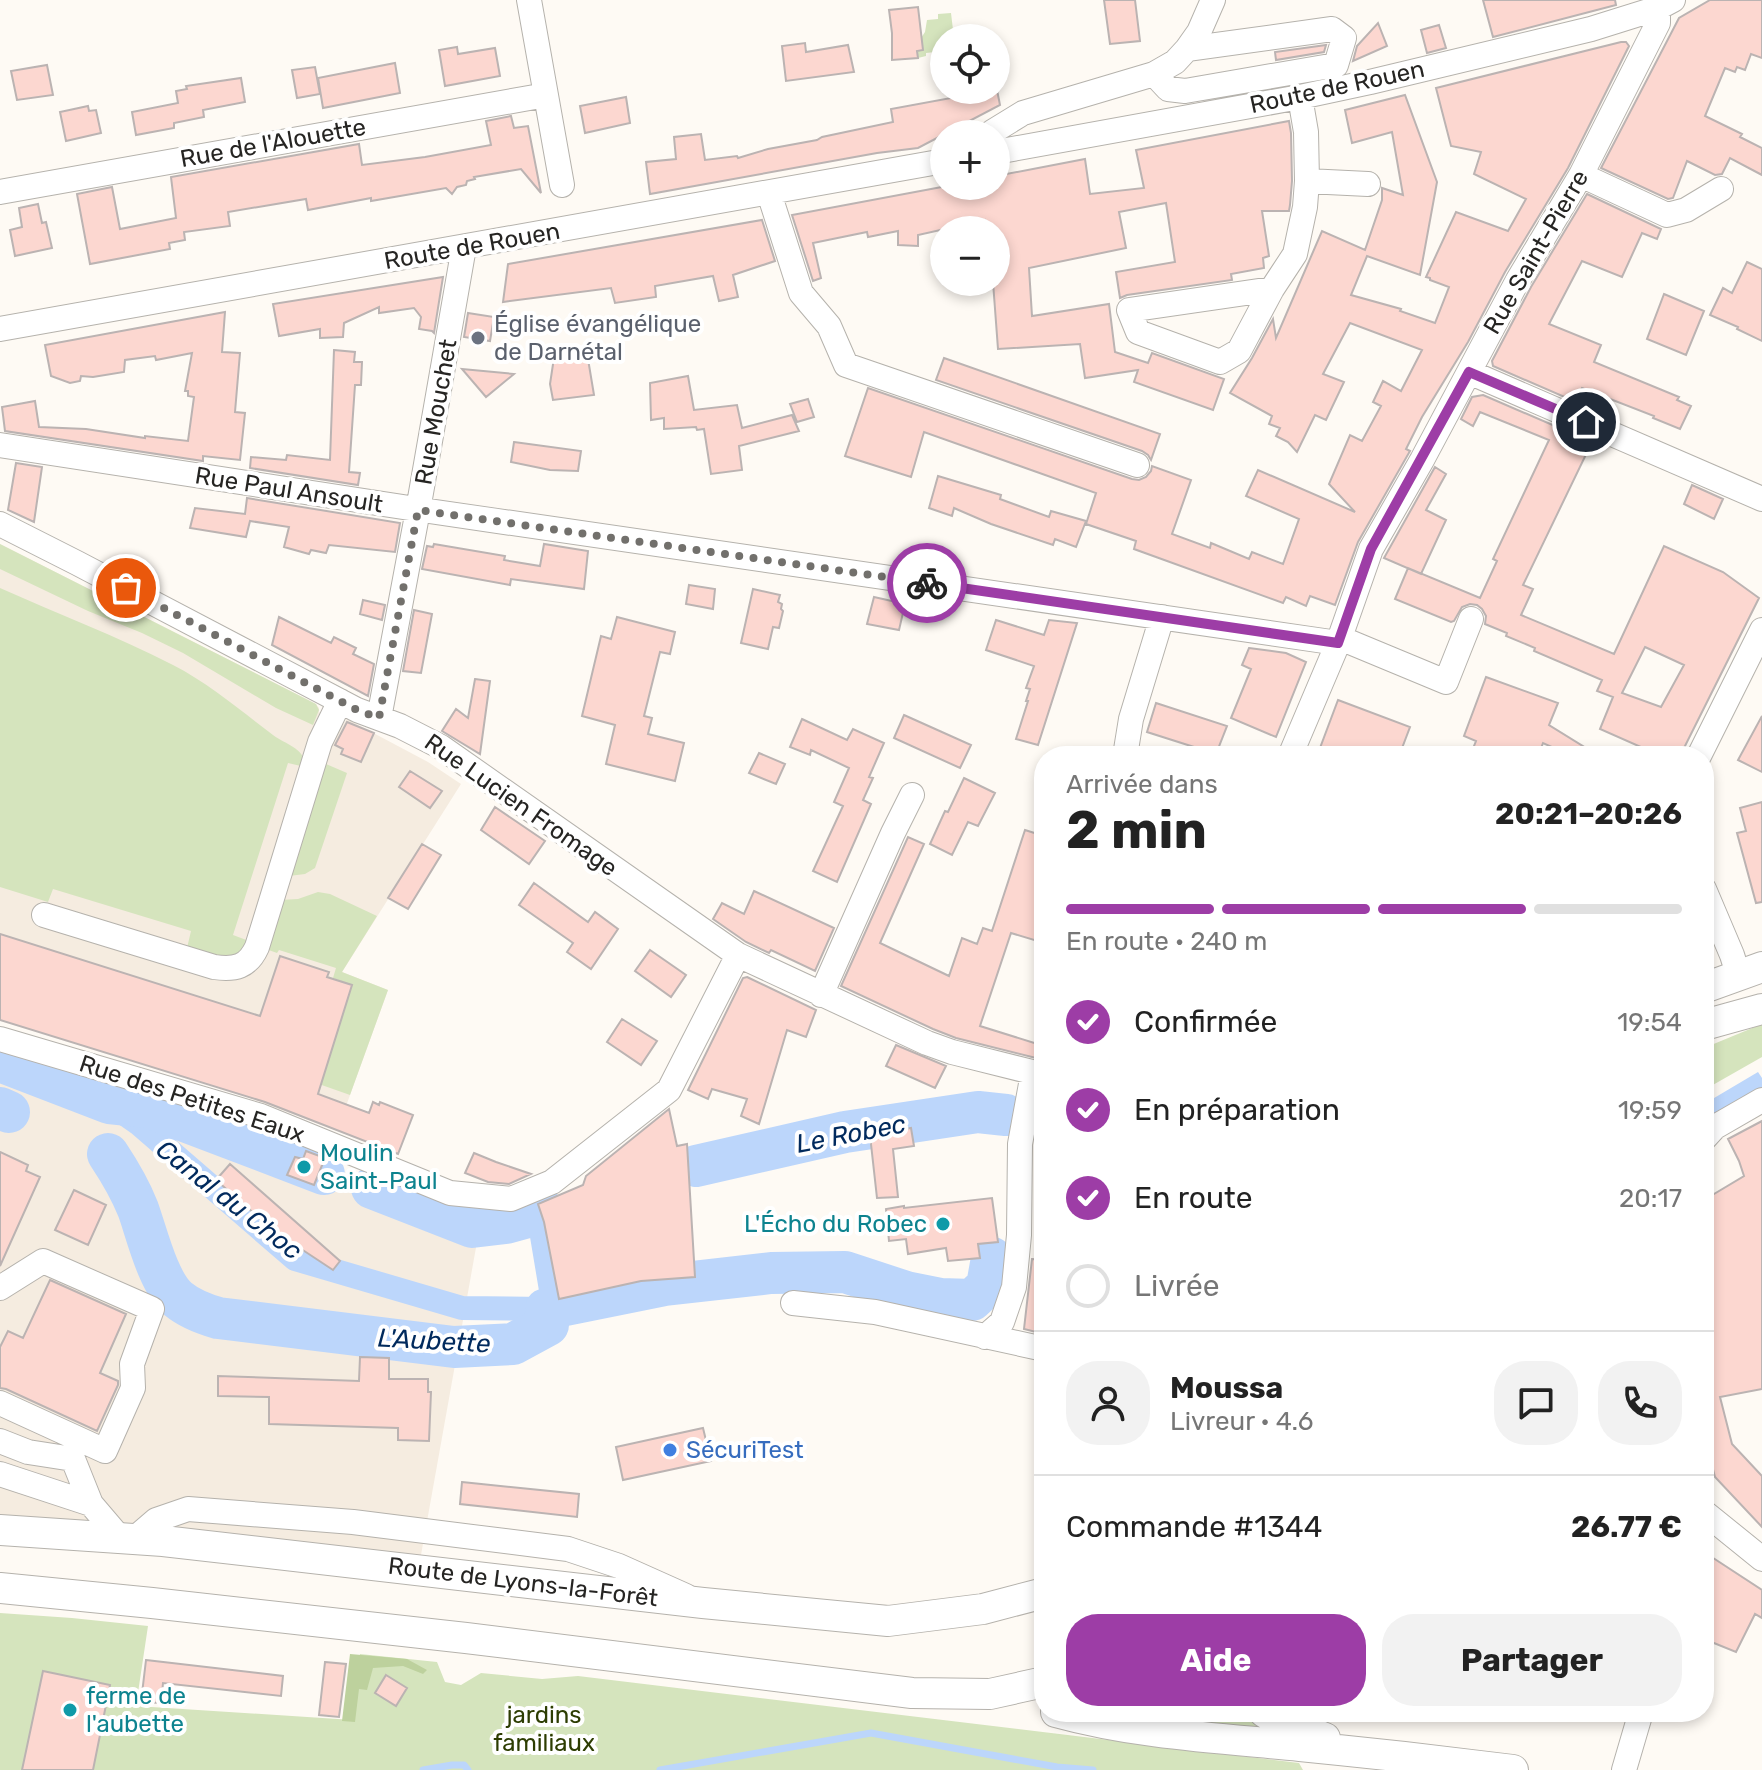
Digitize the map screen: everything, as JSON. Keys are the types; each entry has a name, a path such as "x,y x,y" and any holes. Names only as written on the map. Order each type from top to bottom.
{"main road":[{"path":"1714,984 1750,970 1755,1010 1714,1022"},
{"name":"Route de Lyons-la-Forêt","path":"0,1530 127,1539 888,1621 983,1609 1034,1596"},
{"path":"0,1588 419,1633 912,1693 990,1694 1034,1684"},
{"path":"990,1694 1034,1706"},
{"path":"1099,1722 1129,1729 1157,1723 1513,1770"},
{"path":"1288,1722 1360,1752"}],"street":[{"path":"529,0 562,185"},
{"path":"1010,121 1023,113 1154,74 1175,62 1199,32 1213,0"},
{"name":"Route de Rouen","path":"1010,149 1370,82 1591,29 1665,4"},
{"name":"Rue Saint-Pierre","path":"1294,746 1339,640 1371,549 1518,280 1581,175 1665,4"},
{"path":"1154,74 1168,89 1185,91 1336,65 1344,38 1332,29 1187,49"},
{"name":"Rue de l'Alouette","path":"0,192 546,95"},
{"path":"1272,289 1129,310 1138,332 1220,362 1239,351 1272,289 1295,254 1307,181 1306,132 1300,97"},
{"name":"Route de Rouen","path":"0,329 930,164"},
{"path":"1581,175 1667,215 1686,210 1721,189"},
{"path":"1307,181 1368,184"},
{"path":"769,193 801,293 829,326 846,365 1137,465"},
{"name":"Rue Mouchet","path":"379,718 464,247"},
{"path":"1469,372 1762,499"},
{"name":"Rue Paul Ansoult","path":"0,445 418,510 1339,640 1446,682 1471,619"},
{"name":"Rue Lucien Fromage","path":"0,524 357,710 420,735 441,747 738,955 927,1043 1034,1073"},
{"path":"1127,746 1131,719 1162,617"},
{"path":"1704,746 1762,630"},
{"path":"44,915 214,967 238,968 248,962 257,947 320,742 340,701"},
{"path":"821,995 912,795"},
{"path":"1714,913 1732,955 1750,970"},
{"name":"Rue des Petites Eaux","path":"0,1039 261,1116 450,1193 511,1199 552,1182 669,1090 738,955"},
{"path":"985,1337 1002,1322 1014,1287 1019,1235 1020,1144 1034,1090"},
{"path":"1714,1130 1762,1100"},
{"path":"0,1288 43,1261 152,1309 132,1364 133,1388 105,1451 0,1403"},
{"path":"793,1303 875,1312 1034,1347"},
{"path":"0,1441 28,1452 73,1459 91,1504 127,1539 156,1520 188,1509 353,1522 568,1549 619,1566 703,1603"},
{"path":"0,1474 91,1504"},
{"path":"1714,1520 1762,1559"},
{"path":"1624,1770 1638,1722"}],"shaded area":[{"path":"0,544 316,704 319,712 343,724 347,719 428,762 461,784 342,972 388,990 337,1131 240,1094 0,1020"},
{"path":"0,1068 482,1214 421,1555 0,1515"}],"green space":[{"path":"951,13 952,24 930,24 930,53 918,58 917,51 923,50 921,38 927,20 938,19 938,14"},
{"path":"0,544 316,704 319,710 313,725 276,708 183,653 0,569"},
{"path":"0,588 187,672 302,755 305,767 288,763 233,935 249,941 245,950 228,959 187,948 191,931 53,889 48,902 0,887"},
{"path":"325,761 347,773 315,868 305,874 289,876"},
{"path":"318,892 330,894 377,916 342,972 388,990 350,1095 316,1083 326,1066 352,985 333,978 336,968 279,950 277,953 266,949 280,900 298,899"},
{"path":"1762,1024 1762,1057 1714,1084 1714,1044"},
{"name":"jardins familiaux","path":"0,1613 148,1626 136,1706 353,1720 360,1654 437,1662 445,1682 461,1685 481,1673 542,1679 578,1676 1299,1763 1303,1770 0,1770"},
{"path":"350,1654 407,1659 427,1670 423,1674 403,1666 373,1668 367,1690 359,1689 355,1722 342,1721"},
{"path":"1181,1722 1266,1722 1303,1740"}],"water":[{"path":"1758,1072 1762,1078 1762,1087 1714,1119 1714,1098"}],"building":[{"path":"1104,0 1135,0 1140,41 1110,44"},
{"path":"1483,0 1615,0 1616,5 1493,37"},
{"path":"1710,0 1762,0 1762,58 1751,54 1745,70 1737,67 1735,72 1725,68 1705,116 1742,134 1740,137 1762,148 1762,175 1730,158 1722,174 1715,175 1687,161 1673,198 1668,199 1601,168 1679,18"},
{"path":"918,7 923,50 917,51 918,58 892,60 889,10"},
{"path":"1378,23 1387,46 1353,61 1357,46"},
{"path":"1439,25 1446,48 1427,53 1421,30"},
{"path":"1621,42 1629,46 1568,168 1422,417 1406,449 1410,451 1358,542 1335,605 1310,596 1306,606 1286,597 1283,603 1134,549 1136,541 1086,524 1096,493 924,432 911,477 845,456 868,388 1132,479 1146,477 1152,466 1191,480 1172,534 1210,548 1211,543 1249,559 1252,552 1283,564 1299,519 1246,496 1258,470 1355,512 1329,484 1350,435 1362,441 1381,406 1373,402 1383,381 1401,391 1422,350 1350,323 1323,374 1344,382 1326,420 1315,415 1297,452 1288,442 1276,436 1280,428 1269,424 1272,416 1230,393 1273,319 1276,338 1322,231 1365,250 1382,200 1382,188 1403,195 1392,132 1352,143 1345,110 1405,95 1437,182 1420,275 1367,256 1351,295 1401,309 1435,323 1449,287 1426,277 1456,212 1508,231 1526,199 1474,174 1481,152 1451,146 1436,88"},
{"path":"805,43 806,52 848,45 854,72 786,81 782,46"},
{"path":"1326,45 1324,52 1276,60 1275,52"},
{"path":"457,47 458,54 495,48 500,76 445,86 439,50"},
{"path":"395,63 400,93 323,108 318,78"},
{"path":"47,65 53,95 17,100 11,71"},
{"path":"315,67 320,94 297,98 292,70"},
{"path":"241,78 245,102 203,110 204,117 174,123 174,128 136,135 132,112 178,103 176,91 187,89 186,86"},
{"path":"626,97 630,123 585,133 580,106"},
{"path":"930,102 1000,105 971,120 930,120 930,142 918,148 650,194 646,162 676,159 674,137 701,134 705,160 738,158 893,122 891,109"},
{"path":"88,106 89,111 96,110 101,133 66,141 60,112"},
{"path":"511,116 514,128 528,126 541,193 521,169 474,177 466,185 457,187 452,194 446,188 308,210 306,199 228,212 230,226 184,232 185,240 169,243 170,249 90,264 77,194 112,187 120,229 176,218 171,177 359,144 362,165 425,157 491,145 486,121"},
{"path":"1289,121 1292,181 1289,211 1262,211 1269,256 1263,258 1264,268 1231,274 1232,280 1120,298 1116,272 1175,262 1166,203 1119,212 1126,248 1029,268 1032,316 1109,304 1115,352 1148,363 1152,353 1224,379 1213,410 1134,382 1138,370 1085,378 1080,344 998,349 994,296 1010,296 1010,216 930,216 930,232 918,235 918,246 898,245 898,231 868,237 867,232 813,243 821,278 813,281 792,215 930,189 930,200 1010,200 1010,173 1085,159 1090,194 1144,188 1136,150"},
{"path":"1587,194 1661,229 1657,239 1642,233 1622,277 1582,261 1549,324 1601,345 1594,362 1679,397 1677,400 1691,406 1680,429 1582,388 1576,402 1493,366 1492,361 1531,287"},
{"path":"38,204 52,248 15,256 10,230 22,227 19,208"},
{"path":"762,220 775,261 733,275 738,297 719,301 713,276 655,286 656,297 615,303 611,288 503,302 508,264"},
{"path":"1747,262 1762,269 1762,341 1710,315 1723,288 1732,293"},
{"path":"443,277 434,333 419,329 421,317 414,308 379,313 379,307 344,323 343,337 320,338 320,329 279,336 273,304"},
{"path":"1664,294 1704,311 1686,355 1647,339"},
{"path":"225,312 222,352 240,353 235,412 245,413 240,460 203,456 203,461 5,431 2,407 35,401 39,427 86,429 188,441 194,397 188,396 188,391 185,391 192,353 156,360 155,356 125,360 124,372 81,376 80,381 70,383 51,376 45,345"},
{"path":"468,313 494,317 490,341 464,337"},
{"path":"586,347 594,395 553,400 550,384 555,351"},
{"path":"334,350 355,352 354,362 362,362 361,385 355,385 349,472 360,473 358,485 250,468 251,457 286,460 287,455 330,460"},
{"path":"944,358 1160,434 1151,460 1142,451 936,380"},
{"path":"462,369 514,374 486,397"},
{"path":"688,376 694,410 737,405 742,428 792,415 799,431 739,446 742,470 711,474 704,429 664,429 664,418 651,420 650,383"},
{"path":"1483,395 1592,442 1523,585 1533,589 1521,615 1614,654 1664,546 1723,572 1759,598 1685,746 1639,746 1600,729 1613,697 1597,691 1602,680 1534,651 1535,648 1485,624 1486,616 1477,605 1462,607 1451,622 1395,599 1408,568 1480,598 1497,561 1493,559 1549,440 1480,412 1473,426 1461,419 1472,397","holes":["1645,647 1684,665 1661,707 1622,693"]},
{"path":"808,399 814,417 797,422 790,404"},
{"path":"514,442 581,451 578,471 550,470 511,462"},
{"path":"16,463 42,467 34,522 8,510"},
{"path":"1435,467 1446,474 1426,510 1446,520 1421,574 1384,558"},
{"path":"938,476 1001,495 1000,499 1049,517 1051,511 1086,521 1076,547 1055,539 1053,545 954,508 952,516 929,508"},
{"path":"1692,485 1723,499 1714,519 1684,504"},
{"path":"247,498 400,523 395,552 329,545 326,553 311,550 309,554 284,547 289,527 250,521 246,537 190,528 195,508 245,514"},
{"path":"434,544 505,556 504,560 540,566 544,544 588,551 584,589 511,579 510,585 422,569 427,546 433,547"},
{"path":"689,585 715,589 713,609 686,604"},
{"path":"753,589 780,595 778,602 782,604 783,611 779,628 773,627 768,649 741,643"},
{"path":"874,597 905,604 899,630 867,624"},
{"path":"363,600 385,605 382,620 360,614"},
{"path":"414,610 432,614 421,673 403,671"},
{"path":"279,617 331,643 334,637 356,648 353,654 374,664 368,696 272,645"},
{"path":"617,617 675,632 670,654 660,652 644,716 652,718 648,734 684,743 675,781 606,764 615,725 582,716 601,636 611,639"},
{"path":"996,620 1044,635 1049,620 1077,623 1038,745 1016,739 1028,701 1030,689 1026,688 1034,666 986,650"},
{"path":"1249,648 1286,653 1306,662 1276,737 1231,718 1251,669 1242,665"},
{"path":"1486,677 1558,703 1549,725 1583,746 1550,746 1543,743 1542,746 1474,746 1476,741 1464,736"},
{"path":"475,679 490,681 480,754 442,731 456,709 468,718"},
{"path":"1338,700 1410,727 1403,746 1321,746"},
{"path":"1156,703 1227,726 1219,746 1191,746 1147,732"},
{"path":"904,715 971,745 960,768 894,738"},
{"path":"1762,716 1762,772 1738,760"},
{"path":"802,719 847,740 853,729 884,743 863,800 871,804 837,882 813,871 843,806 834,802 849,768 811,750 810,755 790,747"},
{"path":"347,722 374,733 361,762 341,754 343,749 335,745"},
{"path":"759,753 785,764 776,784 749,773"},
{"path":"410,771 442,791 430,808 399,787"},
{"path":"964,778 995,793 978,826 968,822 952,855 930,844"},
{"path":"1762,802 1762,902 1756,903 1737,833 1746,831 1740,808"},
{"path":"495,807 545,841 529,864 481,830"},
{"path":"1025,830 1034,833 1034,940 1011,933 980,1026 1034,1043 1034,1058 956,1038 841,986 908,837 924,844 880,943 949,976 962,938 977,944 983,928 992,931"},
{"path":"422,844 441,855 408,909 388,898"},
{"path":"534,883 588,922 595,912 618,929 591,969 567,952 573,943 519,905"},
{"path":"754,891 834,928 815,971 746,942 713,919 722,903 744,914"},
{"path":"0,934 260,1016 280,956 329,972 327,977 352,985 318,1094 369,1113 373,1102 379,1105 380,1102 413,1115 398,1154 265,1102 0,1020"},
{"path":"650,950 686,975 671,997 635,971"},
{"path":"747,977 816,1010 806,1037 787,1030 759,1124 741,1116 747,1099 712,1089 708,1099 688,1090 743,978"},
{"path":"622,1019 657,1041 641,1065 607,1042"},
{"path":"896,1045 946,1066 935,1088 886,1066"},
{"path":"669,1109 677,1146 687,1144 695,1277 641,1281 559,1299 538,1204 583,1185 586,1176"},
{"path":"1762,1121 1762,1389 1720,1397 1732,1444 1762,1476 1762,1527 1714,1473 1714,1194 1744,1176 1728,1139"},
{"path":"911,1128 914,1146 893,1149 898,1197 877,1198 870,1135"},
{"path":"306,1151 325,1158 314,1185 287,1175 295,1157 303,1159"},
{"path":"0,1152 28,1165 26,1171 40,1177 0,1266"},
{"path":"474,1153 531,1174 509,1184 488,1182 465,1173"},
{"path":"230,1164 340,1261 333,1270 274,1231 216,1180"},
{"path":"74,1190 106,1205 88,1245 55,1230"},
{"path":"992,1198 998,1242 978,1244 980,1258 948,1261 946,1248 908,1254 906,1239 889,1241 886,1209"},
{"path":"1032,1259 1034,1259 1034,1332 1024,1329"},
{"path":"50,1280 126,1314 100,1373 118,1381 118,1385 97,1431 0,1388 0,1347 8,1331 23,1338"},
{"path":"360,1357 389,1358 389,1379 428,1379 428,1392 431,1392 429,1441 398,1440 398,1428 269,1424 269,1397 218,1396 218,1376 359,1381"},
{"path":"703,1428 711,1461 623,1480 616,1447"},
{"path":"462,1482 579,1494 577,1517 460,1504"},
{"path":"1714,1559 1762,1590 1762,1618 1755,1614 1736,1652 1714,1643"},
{"path":"146,1660 283,1676 281,1696 163,1683 161,1703 141,1702"},
{"path":"325,1662 346,1664 339,1717 319,1715"},
{"name":"ferme de l'aubette","path":"43,1671 110,1685 93,1770 22,1770"},
{"path":"386,1675 407,1688 396,1706 375,1693"}],"waterway":[{"name":"Le Robec","path":"0,1061 109,1103 148,1107 324,1174"},
{"name":"Canal du Choc","path":"109,1103 139,1124 295,1259 462,1308 546,1309"},
{"name":"L'Aubette","path":"0,1108 9,1112"},
{"name":"Le Robec","path":"696,1166 845,1132 978,1112 1006,1115"},
{"name":"L'Aubette","path":"108,1154 135,1202 165,1281 187,1306 218,1318 454,1347 513,1344 548,1325 546,1309 665,1285 771,1273 845,1272 906,1292 941,1299 972,1300 987,1286 992,1258"},
{"name":"Le Robec","path":"372,1188 472,1227 506,1223 546,1212"},
{"path":"537,1215 554,1308"},
{"path":"660,1770 871,1733 1057,1767 1093,1770"},
{"path":"423,1770 452,1765 464,1765 468,1770"}],"way so far":[{"path":"126,588 357,710 379,718 418,510 927,583"}],"place":[{"name":"Église évangélique de Darnétal","path":"478,338"},
{"name":"Moulin Saint-Paul","path":"304,1167"},
{"name":"L'Écho du Robec","path":"943,1224"},
{"name":"SécuriTest","path":"670,1450"},
{"name":"ferme de l'aubette","path":"70,1710"}],"route":[{"path":"927,583 1338,643 1371,549 1469,372 1586,422"}]}
